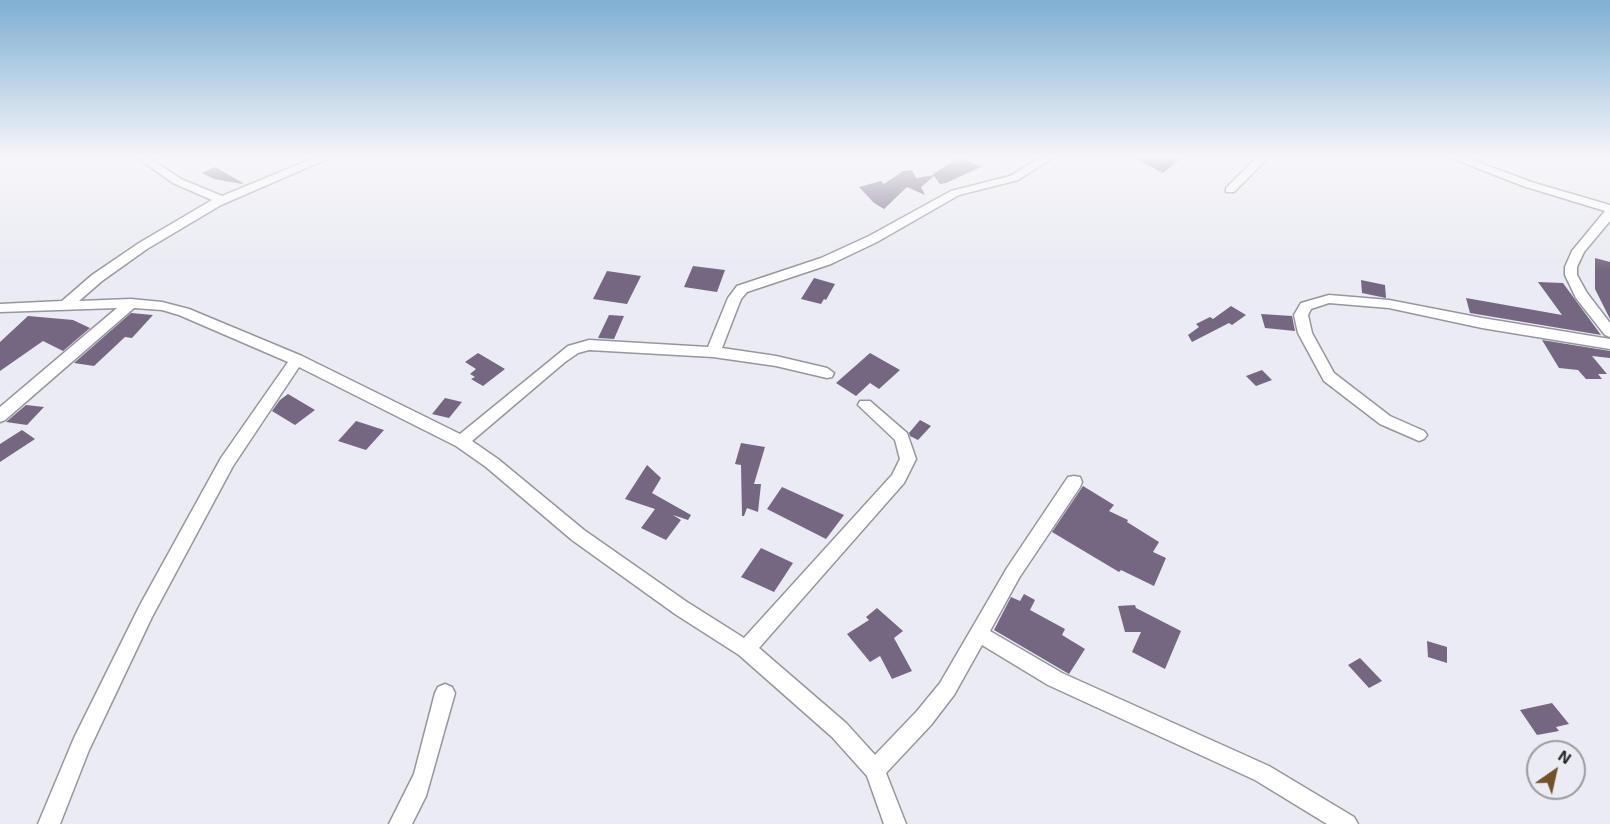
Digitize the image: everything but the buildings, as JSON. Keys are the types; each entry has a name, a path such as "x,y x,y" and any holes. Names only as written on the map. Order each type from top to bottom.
{"street":[{"path":"210,194 218,198 217,202"},
{"path":"66,306 97,278 143,246 217,202 235,194"},
{"path":"713,352 735,298 742,289 826,261 873,239 954,194"},
{"path":"1560,194 1610,210 1601,226 1578,251 1571,267 1571,275 1581,295 1610,332"},
{"path":"1419,435 1385,420 1329,377 1305,333 1301,315 1306,306 1329,299 1394,300 1482,322 1610,344"},
{"path":"0,416 131,303"},
{"path":"0,308 131,303 162,306 184,312 297,360 461,442 492,463 588,541 681,608 746,649 839,730 875,770 896,824"},
{"path":"461,442 573,349 589,345 713,352 776,361 827,373"},
{"path":"49,824 81,745 146,610 227,462 297,360"},
{"path":"746,649 898,478 908,459 902,437 866,405"},
{"path":"875,770 924,718 947,689 1013,573 1074,482"},
{"path":"979,634 1055,679 1262,773 1347,824"},
{"path":"400,824 420,785 445,693"}]}
